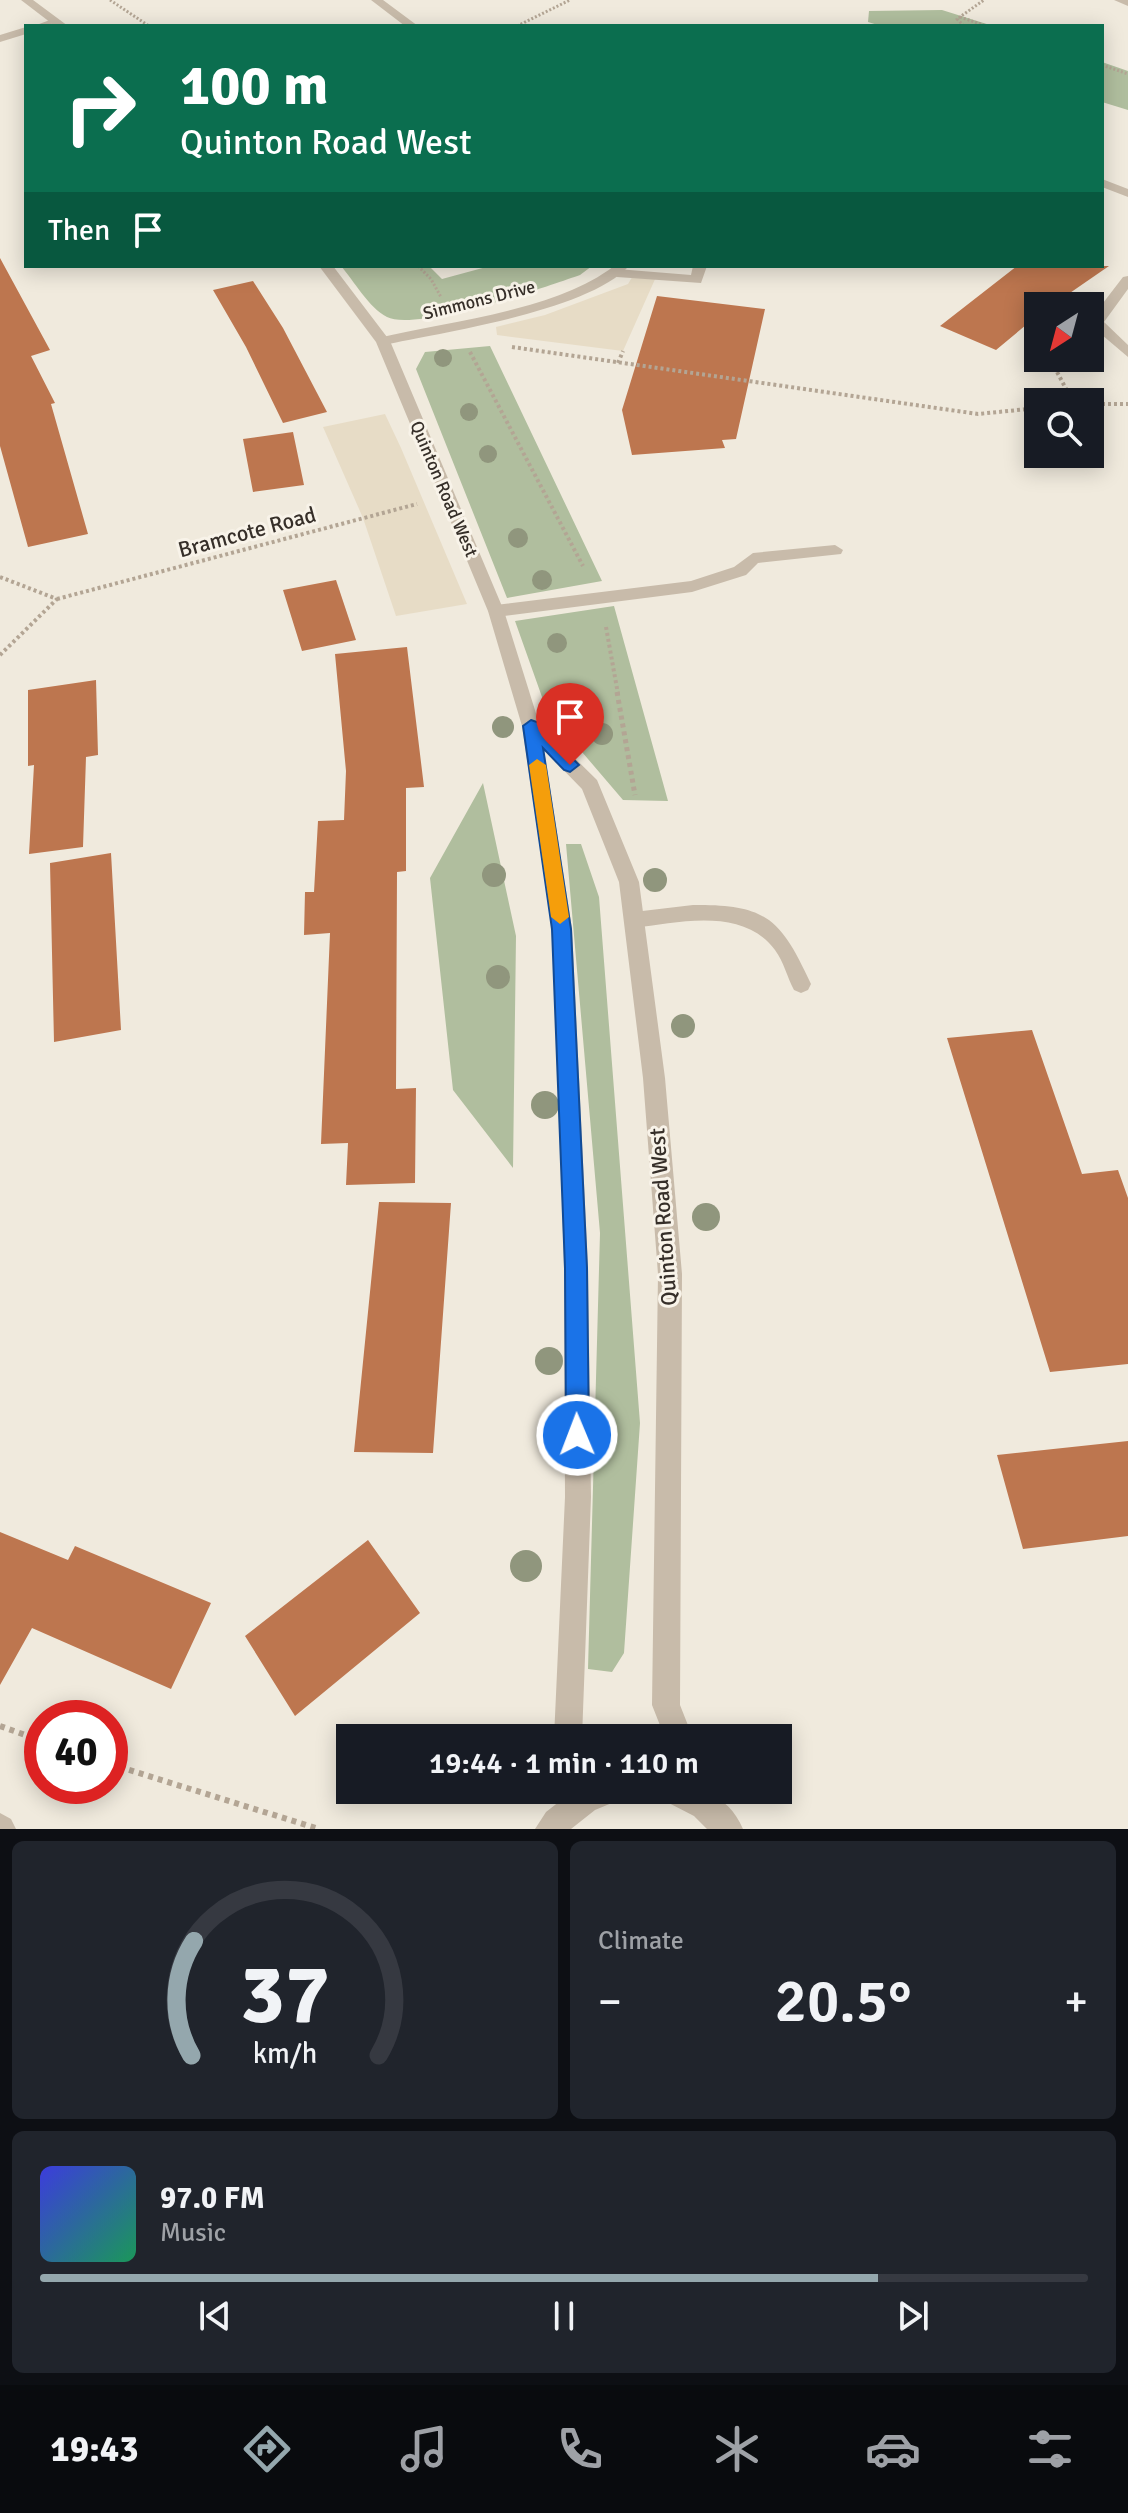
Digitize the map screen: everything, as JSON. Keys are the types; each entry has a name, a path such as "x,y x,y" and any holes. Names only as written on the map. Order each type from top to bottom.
{"street":[{"path":"26,0 58,24"},
{"path":"376,0 409,24"},
{"path":"1119,0 1128,3"},
{"path":"0,39 24,31"},
{"path":"1104,184 1128,193"},
{"name":"Quinton Road West","path":"328,268 383,341 445,497 496,611 531,726 562,929 570,1082 576,1268 578,1497 569,1724"},
{"path":"619,269 696,280 699,268"},
{"name":"Simmons Drive","path":"383,341 564,297 597,285 619,269"},
{"path":"1104,310 1128,280"},
{"path":"1104,333 1128,353"},
{"path":"496,611 692,586 740,571 753,558 835,550"},
{"name":"Quinton Road West","path":"531,726 590,785 629,882 654,1078 670,1274 666,1705 673,1724"},
{"path":"634,920 676,915 745,916 770,931 783,945 801,984"},
{"path":"706,1804 728,1829"}],"path":[{"path":"110,0 146,24"},
{"path":"521,24 570,0"},
{"path":"959,17 984,0"},
{"path":"959,17 961,24"},
{"path":"959,17 980,24"},
{"path":"1104,66 1128,74"},
{"path":"420,268 431,279 600,598 638,809"},
{"path":"508,346 978,414 1024,409"},
{"path":"618,363 623,351"},
{"path":"1104,404 1128,404"},
{"name":"Bramcote Road","path":"0,655 57,599 445,497"},
{"path":"0,577 57,599"},
{"path":"0,1726 24,1735"},
{"path":"128,1770 319,1829"}],"green space":[{"path":"942,10 987,24 874,24 868,22 869,11"},
{"path":"1104,63 1128,71 1128,110 1104,103"},
{"path":"342,268 431,268 442,279 483,268 589,268 580,275 539,289 424,318 402,320 387,317 362,294"},
{"path":"490,346 602,581 507,598 416,369 425,352"},
{"path":"614,606 668,801 623,800 547,711 515,621"},
{"path":"483,783 516,936 513,1168 453,1090 430,878"},
{"path":"566,844 581,844 599,897 640,1423 624,1653 612,1672 588,1669 600,1233"}],"shaded area":[{"path":"634,274 656,277 623,351 497,335 496,327 545,315 628,284"},
{"path":"385,414 467,604 396,616 363,518 323,427"}],"building":[{"path":"0,258 50,350 31,356 55,403 51,404 88,534 28,547 0,446"},
{"path":"1109,266 1071,292 1024,292 1024,327 996,350 940,326 1014,268"},
{"path":"253,281 283,328 327,412 283,423 246,347 213,290"},
{"path":"657,296 765,309 736,439 722,440 725,448 632,455 622,410"},
{"path":"293,432 304,485 253,492 243,439"},
{"path":"336,580 356,640 302,651 283,590"},
{"path":"407,647 424,787 406,788 406,871 397,872 396,1089 416,1088 415,1183 346,1185 348,1143 321,1144 330,933 304,935 305,892 314,892 318,821 344,820 346,771 335,654"},
{"path":"96,680 98,755 86,757 83,847 29,854 34,765 28,766 28,690"},
{"path":"111,853 121,1030 54,1042 50,863"},
{"path":"1032,1030 1082,1174 1118,1170 1128,1198 1128,1364 1050,1372 947,1038"},
{"path":"379,1202 451,1203 433,1453 354,1452"},
{"path":"1128,1441 1128,1536 1023,1549 997,1455"},
{"path":"0,1532 68,1560 75,1546 211,1603 171,1689 32,1628 0,1685"},
{"path":"368,1540 420,1613 295,1716 245,1636"}],"slow traffic":[{"path":"537,765 560,917"}],"route":[{"path":"570,765 531,726 562,929 576,1268 577,1435"}]}
